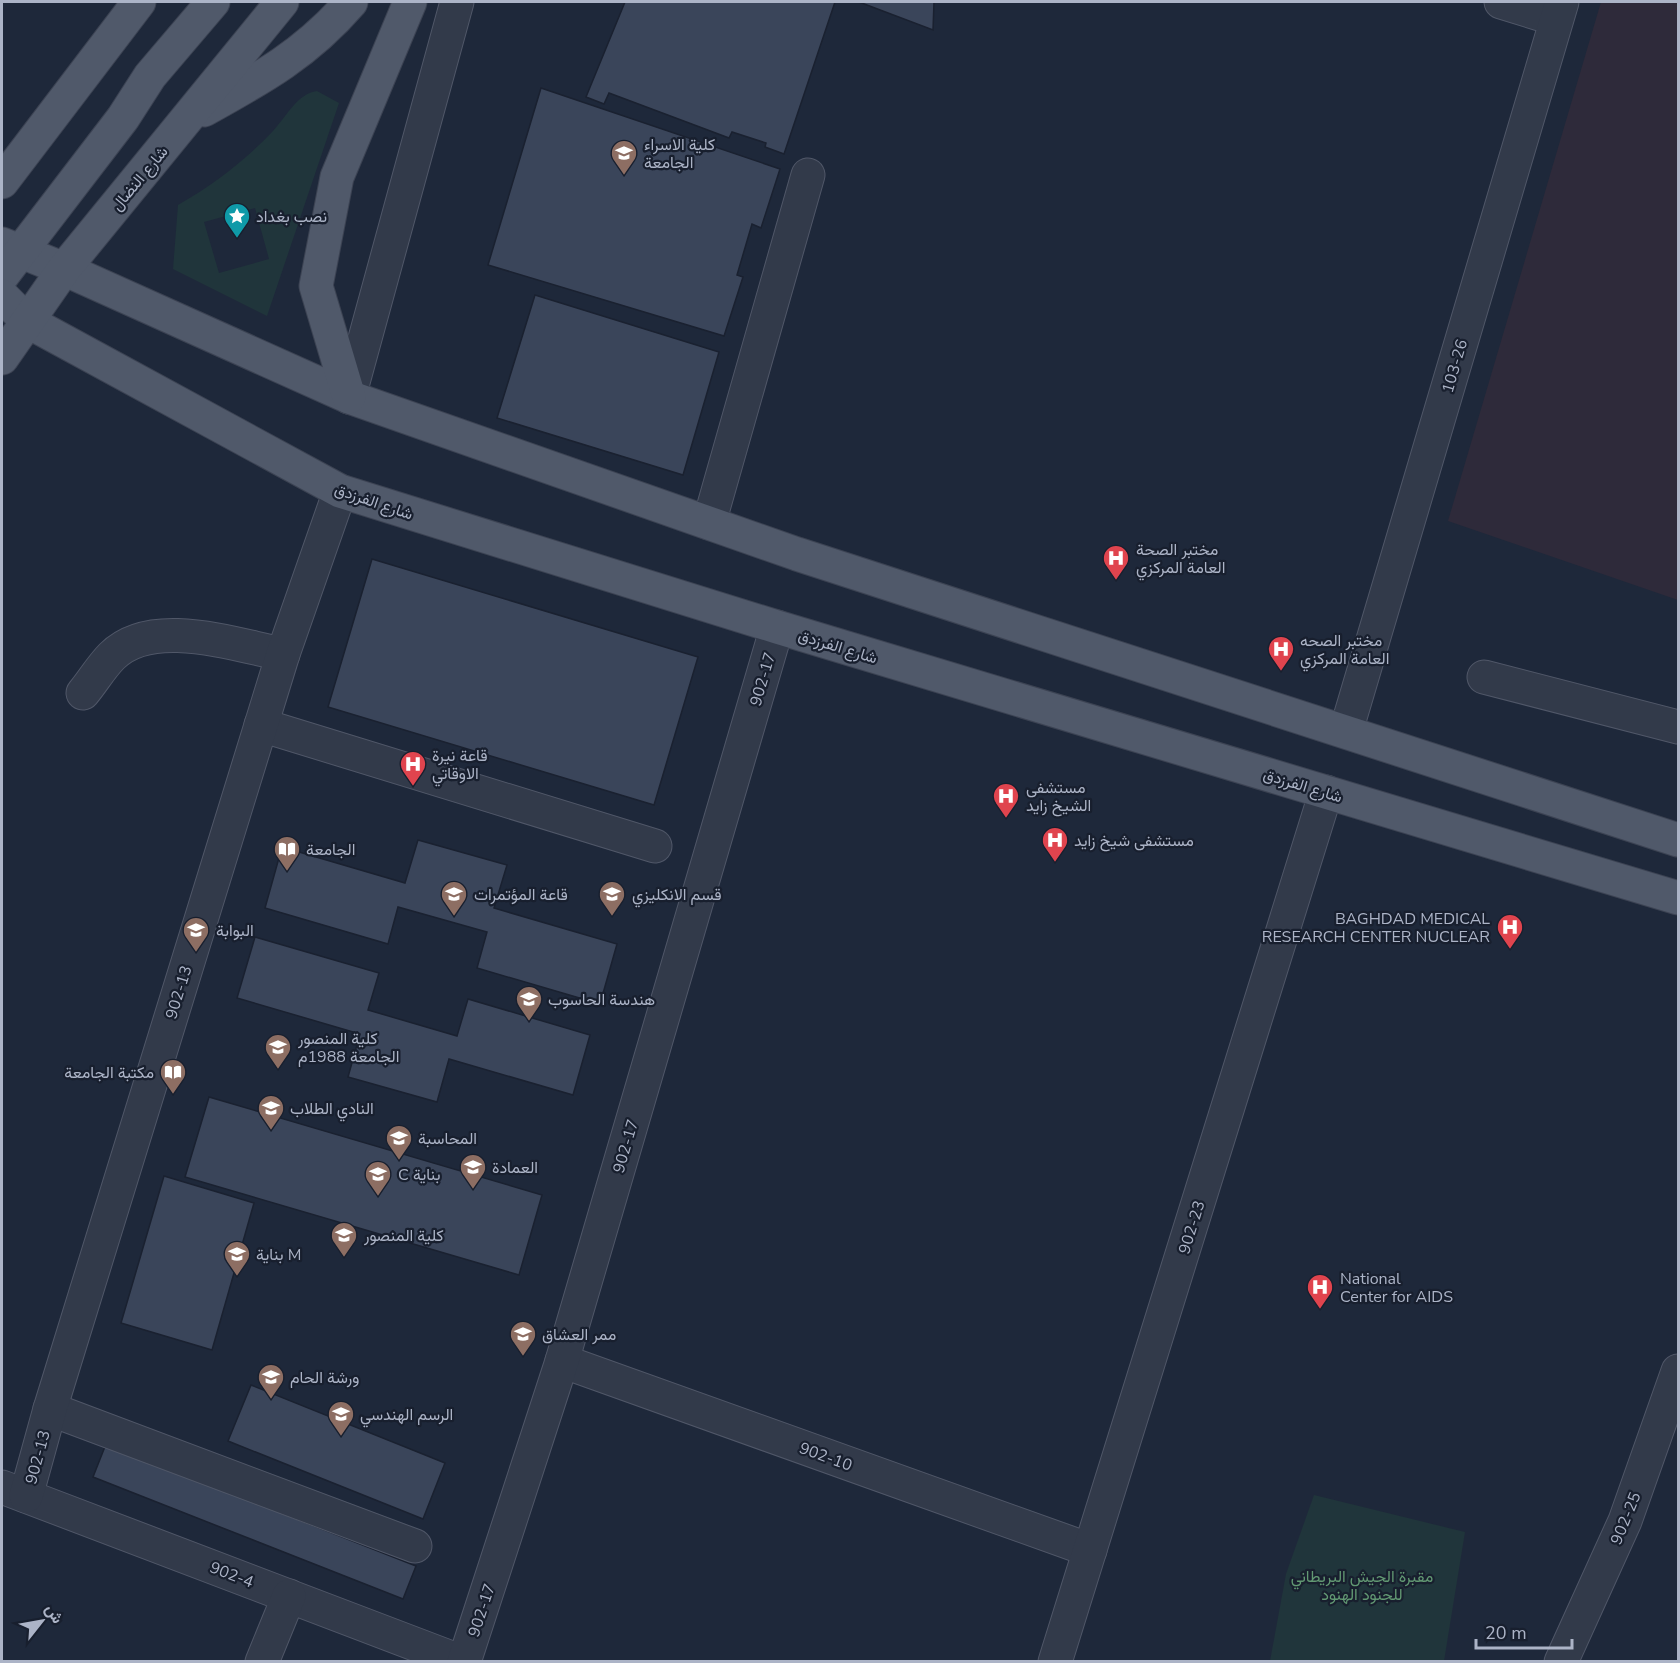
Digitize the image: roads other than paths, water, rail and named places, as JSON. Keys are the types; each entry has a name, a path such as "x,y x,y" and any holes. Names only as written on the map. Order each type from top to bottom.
{"main road":[{"path":"2,182 139,2"},
{"path":"2,276 11,247 123,118 150,76 213,2"},
{"name":"شارع النضال","path":"2,358 64,269 282,2"},
{"path":"189,118 295,57 327,29 351,2"},
{"path":"349,397 316,286 337,177 410,2"},
{"path":"11,247 349,397 797,554 1678,840"},
{"name":"شارع الفرزدق","path":"2,296 27,321 340,491 777,627 1678,897"}],"street":[{"path":"349,397 457,2"},
{"path":"1501,2 1559,10"},
{"name":"103-26","path":"1346,731 1559,10"},
{"path":"709,523 808,175"},
{"name":"902-13","path":"14,1491 50,1409 283,654 340,491"},
{"name":"902-17","path":"463,1662 562,1361 777,627"},
{"path":"83,693 113,654 141,639 168,633 283,654"},
{"path":"1484,677 1678,728"},
{"path":"261,725 655,846"},
{"name":"902-23","path":"1055,1662 1326,792"},
{"name":"902-10","path":"562,1361 1090,1550"},
{"name":"902-25","path":"1561,1662 1625,1521 1678,1371"},
{"path":"50,1409 415,1546"},
{"name":"902-4","path":"14,1491 463,1662"},
{"path":"262,1662 290,1596"}],"place":[{"name":"كلية الاسراء الجامعة","path":"624,176"},
{"name":"نصب بغداد","path":"237,239"},
{"name":"مختبر الصحة العامة المركزي","path":"1116,581"},
{"name":"مختبر الصحه العامة المركزي","path":"1281,672"},
{"name":"قاعة نيرة الاوقاتي","path":"413,787"},
{"name":"مستشفى الشيخ زايد","path":"1006,819"},
{"name":"مستشفى شيخ زايد","path":"1055,863"},
{"name":"الجامعة","path":"287,872"},
{"name":"قاعة المؤتمرات","path":"454,917"},
{"name":"قسم الانكليزي","path":"612,917"},
{"name":"BAGHDAD MEDICAL RESEARCH CENTER NUCLEAR","path":"1510,950"},
{"name":"البوابة","path":"196,953"},
{"name":"هندسة الحاسوب","path":"529,1022"},
{"name":"كلية المنصور الجامعة 1988م","path":"278,1070"},
{"name":"مكتبة الجامعة","path":"173,1095"},
{"name":"النادي الطلاب","path":"271,1131"},
{"name":"المحاسبة","path":"399,1161"},
{"name":"العمادة","path":"473,1190"},
{"name":"C بناية","path":"378,1197"},
{"name":"كلية المنصور","path":"344,1258"},
{"name":"بناية M","path":"237,1277"},
{"name":"National Center for AIDS","path":"1320,1310"},
{"name":"ممر العشاق","path":"523,1357"},
{"name":"ورشة الحام","path":"271,1400"},
{"name":"الرسم الهندسي","path":"341,1437"}],"park label":[{"name":"مقبرة الجيش البريطاني للجنود الهنود","path":"1362,1585"}]}
